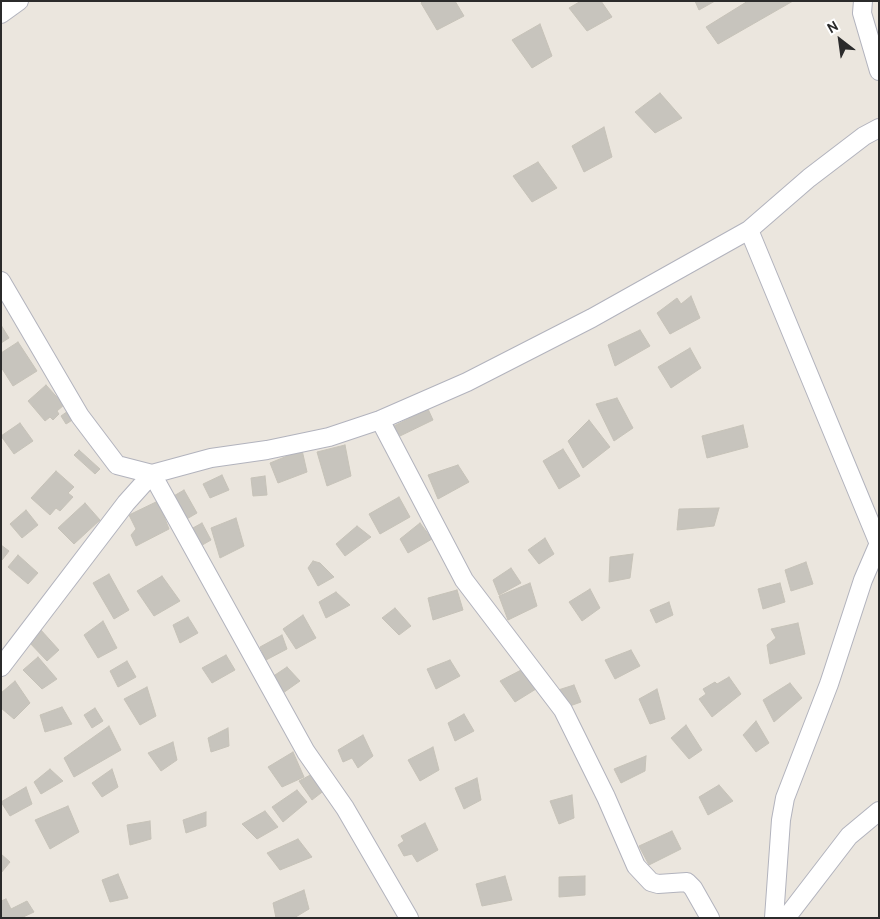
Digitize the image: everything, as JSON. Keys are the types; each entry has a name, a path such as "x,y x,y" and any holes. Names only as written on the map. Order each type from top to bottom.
{"street":[{"path":"1,14 19,1"},
{"path":"863,1 862,13 873,28 879,71"},
{"path":"1,281 80,416 117,465 152,474 211,458 267,450 329,437 380,420 468,382 592,318 749,230 809,178 864,136 879,128"},
{"path":"749,230 879,543 863,580 829,684 785,798 781,820 774,918"},
{"path":"380,420 464,580 563,710 606,797 636,866 651,882 658,884 687,882 693,888 710,918"},
{"path":"1,666 126,503 152,474"},
{"path":"152,474 306,752 345,808 409,918"},
{"path":"786,918 848,836 879,811"}],"building":[{"path":"423,1 455,1 464,16 437,30 421,3"},
{"path":"581,1 601,1 612,17 587,31 569,8"},
{"path":"695,1 715,1 699,10"},
{"path":"748,1 793,1 718,44 706,27"},
{"path":"540,24 552,56 532,68 512,40"},
{"path":"660,93 682,118 655,133 635,112"},
{"path":"604,127 612,157 584,172 572,146"},
{"path":"538,162 557,188 532,202 513,176"},
{"path":"691,296 700,318 670,334 657,313 677,298 681,304"},
{"path":"1,325 9,338 1,343"},
{"path":"640,330 650,346 615,366 608,345"},
{"path":"18,342 37,371 13,386 1,367 1,353"},
{"path":"690,348 701,368 671,388 658,367"},
{"path":"46,385 64,405 57,411 59,414 53,420 50,417 45,421 28,401"},
{"path":"617,398 633,428 614,441 596,404"},
{"path":"428,409 433,420 400,436 394,426"},
{"path":"68,411 74,419 66,424 61,416"},
{"path":"589,420 610,447 583,468 568,441"},
{"path":"20,423 33,441 14,454 1,436"},
{"path":"743,425 748,447 707,458 702,436"},
{"path":"345,445 351,476 327,486 317,452"},
{"path":"563,449 580,476 559,489 543,461"},
{"path":"79,450 100,469 95,474 74,455"},
{"path":"302,450 307,472 278,483 270,463"},
{"path":"458,465 469,482 438,499 428,475"},
{"path":"56,471 74,487 68,493 73,497 60,511 56,508 50,515 31,498"},
{"path":"222,475 229,490 210,498 203,484"},
{"path":"265,476 267,495 253,496 251,478"},
{"path":"184,490 197,513 185,520 172,497"},
{"path":"399,497 410,517 380,534 369,514"},
{"path":"158,501 169,529 136,546 131,535 136,529 129,515"},
{"path":"85,503 100,520 74,544 58,528"},
{"path":"719,508 714,526 677,530 679,509"},
{"path":"26,510 38,525 22,538 10,524"},
{"path":"236,518 244,546 220,558 211,528"},
{"path":"202,523 211,540 197,548 191,529"},
{"path":"420,523 432,539 408,553 400,539"},
{"path":"357,526 371,537 345,556 336,544"},
{"path":"545,538 554,554 539,564 528,550"},
{"path":"1,545 9,551 2,560 1,560"},
{"path":"633,554 630,578 609,582 610,557"},
{"path":"18,555 38,573 28,584 8,567"},
{"path":"313,561 320,563 334,577 318,586 308,568"},
{"path":"806,562 813,584 791,591 785,570"},
{"path":"511,568 521,583 499,595 493,580"},
{"path":"109,574 129,610 114,619 93,583"},
{"path":"162,576 180,601 154,616 137,591"},
{"path":"530,583 537,606 508,620 499,596"},
{"path":"780,583 785,602 763,609 758,589"},
{"path":"590,589 600,608 582,621 569,602"},
{"path":"457,590 463,610 433,620 428,598"},
{"path":"336,592 350,605 326,618 319,602"},
{"path":"669,602 673,615 656,623 650,610"},
{"path":"395,608 411,626 399,635 382,618"},
{"path":"303,615 316,638 296,649 283,629"},
{"path":"188,617 198,633 180,643 173,625"},
{"path":"103,621 117,648 98,658 84,635"},
{"path":"798,623 805,654 770,664 767,645 776,638 771,629"},
{"path":"40,629 59,650 47,661 28,641"},
{"path":"282,635 287,649 266,660 260,647"},
{"path":"631,650 640,666 615,679 605,660"},
{"path":"226,655 235,670 212,683 202,668"},
{"path":"38,657 57,679 42,689 23,670"},
{"path":"450,660 460,676 436,689 427,669"},
{"path":"127,661 136,677 118,687 110,671"},
{"path":"287,667 300,681 283,693 272,677"},
{"path":"525,668 536,689 515,702 500,681"},
{"path":"729,677 741,694 712,717 699,699 706,694 703,689"},
{"path":"15,681 30,703 14,719 1,708 1,693"},
{"path":"790,683 802,698 774,722 763,700"},
{"path":"574,685 581,702 567,707 555,691"},
{"path":"147,687 156,716 140,725 124,699"},
{"path":"657,689 665,719 650,724 639,699"},
{"path":"62,707 72,724 45,732 40,715"},
{"path":"95,708 103,721 92,728 84,715"},
{"path":"464,714 474,731 455,741 448,723"},
{"path":"756,721 769,743 756,752 743,735"},
{"path":"686,725 702,750 689,759 671,738"},
{"path":"109,726 121,750 74,777 64,758"},
{"path":"228,728 229,746 211,752 208,738"},
{"path":"363,735 373,756 358,768 352,758 343,762 338,750"},
{"path":"173,742 177,760 161,771 148,753"},
{"path":"433,747 439,770 420,781 408,760"},
{"path":"293,752 304,777 282,787 268,767"},
{"path":"646,756 645,771 621,783 614,769"},
{"path":"50,769 63,781 41,794 34,782"},
{"path":"112,769 118,787 102,797 92,783"},
{"path":"316,772 326,789 312,800 299,781"},
{"path":"477,778 481,800 464,809 455,788"},
{"path":"719,785 733,801 708,815 699,797"},
{"path":"26,787 32,804 10,816 1,802"},
{"path":"297,790 307,802 283,822 272,807"},
{"path":"572,795 574,818 559,824 550,801"},
{"path":"68,806 79,832 50,849 35,820"},
{"path":"265,811 278,827 257,839 242,824"},
{"path":"206,812 206,826 186,833 183,820"},
{"path":"150,821 151,839 130,845 127,825"},
{"path":"425,823 438,850 417,862 412,854 404,856 398,845 404,841 401,836"},
{"path":"672,831 681,849 649,865 639,846"},
{"path":"298,839 312,857 280,870 267,853"},
{"path":"1,854 10,862 1,873"},
{"path":"118,874 128,898 110,902 102,880"},
{"path":"505,876 512,900 482,906 476,884"},
{"path":"585,876 585,895 559,897 559,877"},
{"path":"304,890 309,909 294,918 276,918 273,903"},
{"path":"6,899 11,909 27,901 34,912 21,918 1,918 1,901"}]}
